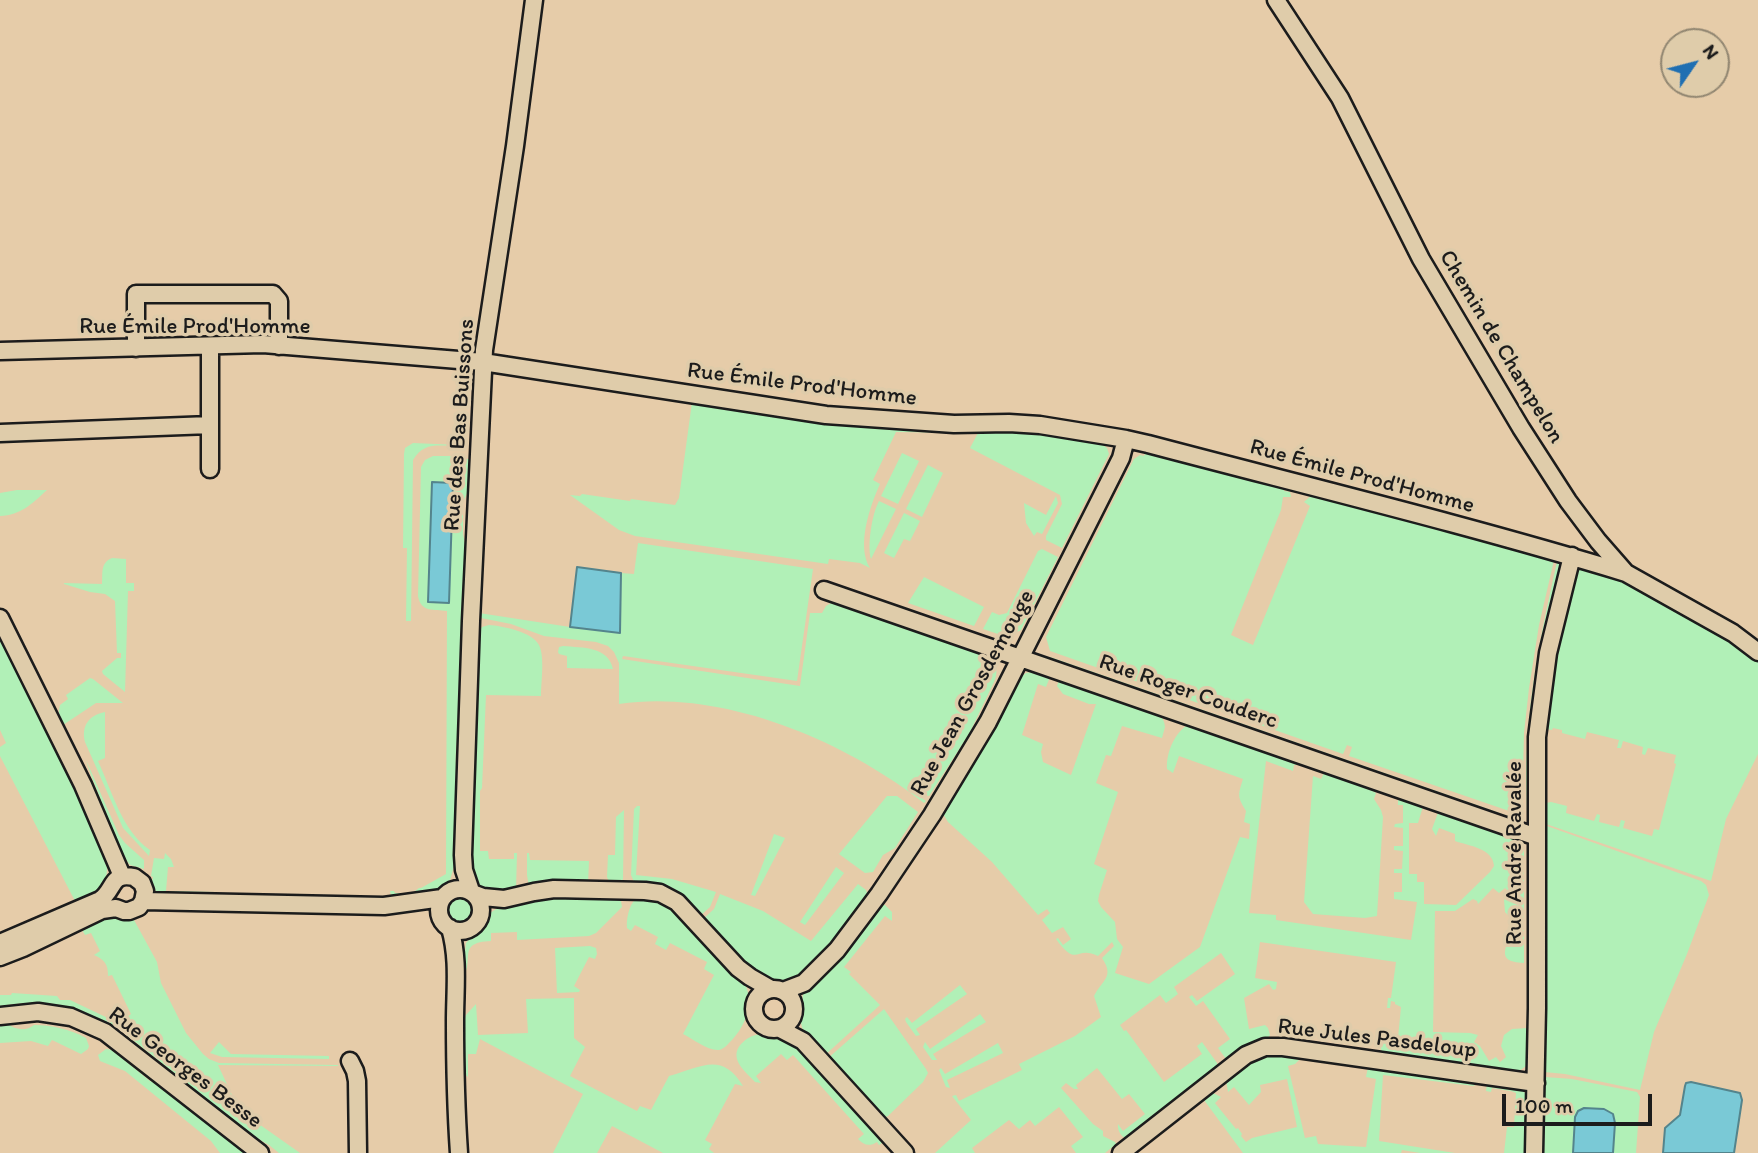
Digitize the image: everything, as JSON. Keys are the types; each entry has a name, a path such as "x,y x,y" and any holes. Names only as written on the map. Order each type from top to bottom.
{"street":[{"name":"Rue des Bas Buissons","path":"473,893 464,870 463,855 483,362 534,0"},
{"name":"Chemin de Champelon","path":"1276,0 1340,98 1421,259 1521,428 1568,501 1626,573 1733,633 1758,652"},
{"path":"136,348 136,294 273,294 279,301 279,346"},
{"name":"Rue Émile Prod'Homme","path":"0,351 263,344 483,362 826,415 954,424 1040,425 1126,439 1572,556 1626,573"},
{"path":"210,346 211,469"},
{"path":"0,433 210,425"},
{"name":"Rue Jean Grosdemouge","path":"804,983 841,946 932,815 988,722 1121,458 1126,439"},
{"name":"Rue André Ravalée","path":"1534,1153 1537,737 1548,653 1572,556"},
{"name":"Rue Roger Couderc","path":"824,590 1537,837"},
{"path":"0,618 83,785 122,876"},
{"name":"Rue des Bas Buissons","path":"444,900 457,878 463,855"},
{"path":"122,876 134,877 142,883 145,891 139,907 129,911 120,910 112,900 114,881 122,876"},
{"path":"143,901 384,906 444,900 461,888 490,898 503,899 554,889 660,893 683,908 738,968 756,982 789,995 803,1041"},
{"path":"473,893 481,903 482,913"},
{"path":"444,900 443,922 458,929 476,924 482,913 503,899"},
{"path":"0,943 100,900 112,900"},
{"path":"0,957 98,911 112,900"},
{"path":"458,929 455,946 458,1153"},
{"path":"738,968 755,1003"},
{"path":"804,983 761,994 755,1003 754,1012 758,1021 803,1041 905,1153"},
{"path":"780,1029 790,1022 804,983"},
{"name":"Rue Georges Besse","path":"0,1016 38,1012 71,1017 105,1032 260,1153"},
{"name":"Rue Jules Pasdeloup","path":"1121,1153 1246,1055 1265,1047 1283,1047 1536,1083"},
{"path":"350,1061 356,1081 358,1153"}],"green space":[{"path":"692,402 877,428 878,425 989,426 1097,440 1107,448 1109,454 1062,548 1046,540 1062,504 1060,495 970,448 978,433 896,432 873,480 880,484 872,503 864,538 866,559 870,568 860,563 829,559 828,564 635,536 619,530 570,495 582,494 675,505 679,498"},
{"path":"413,443 458,446 427,447 413,460 411,621 406,621 407,548 403,548 404,454 405,448"},
{"path":"1146,452 1284,487 1284,491 1290,492 1291,497 1283,497 1281,510 1231,635 1253,645 1310,506 1304,502 1313,494 1555,556 1539,625 1529,688 1524,733 1522,814 1349,756 1352,747 1347,745 1343,754 1050,651 1046,637 1134,459 1140,455 1144,456"},
{"path":"902,453 919,461 898,504 881,496"},
{"path":"433,456 458,456 471,460 468,491 463,502 466,549 461,724 456,754 459,784 454,866 450,880 430,894 394,896 390,891 411,894 446,874 447,611 425,608 418,596 421,467 425,460"},
{"path":"928,465 943,473 922,517 906,509"},
{"path":"47,490 20,511 0,516 0,493"},
{"path":"1056,496 1058,503 1042,534 1037,532 1034,536 1026,523 1024,503 1046,515"},
{"path":"879,501 896,509 871,559 871,530"},
{"path":"904,513 920,521 910,541 904,539 894,558 884,553"},
{"path":"638,543 813,569 797,681 623,656 622,659 800,686 810,613 822,613 826,606 833,602 991,658 996,669 994,682 969,734 929,796 925,795 923,799 926,801 924,803 857,759 780,724 699,704 659,701 619,704 619,663 608,646 544,636 511,624 481,618 479,613 620,632 621,573 634,574"},
{"path":"1042,549 1058,557 1021,630 1007,637 983,629 992,612 999,615 1007,613 1038,551"},
{"path":"1558,557 1562,563 1527,818 1526,757 1531,700"},
{"path":"112,558 126,559 126,583 134,583 134,591 128,591 125,692 102,671 117,658 121,658 121,653 117,653 115,601 105,594 64,584 102,584 104,566"},
{"path":"1578,564 1585,566 1589,573 1597,572 1623,579 1698,618 1758,659 1758,754 1726,819 1711,881 1546,824 1546,803 1551,802 1567,806 1566,813 1594,821 1597,814 1600,815 1599,822 1619,827 1621,820 1625,821 1623,828 1652,836 1654,829 1659,830 1676,764 1676,755 1648,748 1645,755 1642,754 1643,747 1623,741 1621,748 1617,748 1619,740 1587,732 1585,739 1562,733 1562,730 1547,729 1561,630"},
{"path":"924,577 984,607 974,626 908,603"},
{"path":"489,625 509,628 536,640 541,650 542,663 541,696 486,695 480,791 480,851 488,851 489,859 514,859 514,853 517,853 516,890 494,893 483,891 469,874 477,634 482,627"},
{"path":"0,637 76,789 107,867 102,885 75,901 0,756 0,747 6,743 0,730"},
{"path":"559,647 600,652 610,661 613,669 567,668 567,656 558,652"},
{"path":"1050,657 1508,816 1507,821 1047,661"},
{"path":"1037,671 1049,674 1050,677 1046,687 1038,684 1022,735 1043,744 1043,762 1071,775 1096,704 1063,694 1057,686 1059,680 1160,713 1164,722 1162,738 1122,726 1111,756 1106,755 1096,783 1118,792 1094,864 1107,870 1098,901 1115,922 1117,939 1123,947 1115,973 1149,984 1200,947 1240,837 1249,839 1250,824 1244,822 1246,811 1239,795 1243,779 1179,756 1173,773 1167,769 1172,743 1189,724 1297,761 1298,765 1294,765 1293,771 1266,761 1249,913 1276,915 1276,920 1411,940 1417,902 1394,899 1394,892 1402,892 1402,873 1394,873 1394,869 1402,869 1403,851 1394,850 1394,846 1403,846 1403,828 1394,827 1395,824 1403,823 1403,805 1398,805 1398,795 1424,803 1418,823 1409,823 1409,874 1417,874 1417,882 1424,882 1424,904 1456,905 1494,866 1493,860 1485,851 1455,841 1455,834 1439,828 1436,836 1432,829 1439,810 1524,838 1524,918 1510,917 1505,912 1504,900 1510,893 1505,888 1499,893 1493,888 1478,904 1473,899 1455,911 1435,911 1433,1032 1478,1035 1474,1042 1480,1046 1489,1061 1496,1057 1500,1062 1506,1057 1501,1046 1504,1035 1512,1029 1528,1028 1532,1033 1529,1064 1516,1073 1383,1056 1380,1034 1386,1032 1386,1039 1398,1038 1401,1007 1391,1001 1390,1008 1387,1008 1396,962 1260,942 1255,978 1277,982 1276,989 1273,990 1269,984 1244,998 1249,1029 1265,1025 1270,1035 1229,1063 1218,1048 1230,1039 1203,1001 1196,1006 1189,997 1192,995 1197,1001 1235,974 1221,953 1174,987 1178,994 1166,1003 1160,995 1120,1025 1164,1082 1202,1054 1197,1046 1202,1042 1219,1068 1128,1139 1120,1134 1118,1124 1123,1131 1145,1114 1129,1094 1122,1099 1097,1068 1076,1085 1078,1089 1066,1083 1061,1088 1093,1124 1103,1131 1103,1136 1115,1142 1105,1153 1076,1153 1071,1146 1083,1137 1059,1107 1035,1126 1030,1120 1019,1129 1009,1120 972,1148 975,1153 935,1153 971,1120 952,1096 956,1095 959,1101 1022,1070 1019,1064 1075,1036 1101,1017 1094,996 1106,978 1106,964 1102,958 1114,946 1112,942 1098,956 1090,953 1069,953 1056,939 1063,945 1071,939 1063,927 1052,933 1042,920 1050,913 1047,909 1038,915 992,862 948,822 942,812 1018,679 1026,673"},
{"path":"90,678 123,703 96,703 63,725 58,716 60,705 68,699 66,695"},
{"path":"105,712 105,758 98,761 125,821 140,842 150,850 149,856 123,828 85,742 85,726 95,716"},
{"path":"86,760 119,835 144,860 144,869 130,865 123,856"},
{"path":"1312,768 1381,792 1371,790 1376,793 1374,799 1383,817 1377,916 1365,918 1313,914 1304,902 1313,776 1321,779 1324,773"},
{"path":"887,796 897,796 918,812 895,848 883,855 873,872 865,873 839,854"},
{"path":"640,806 636,875 672,879 716,892 710,907 699,917 635,884 631,875 634,809"},
{"path":"624,810 623,879 619,885 610,884 607,877 608,855 615,855 616,817"},
{"path":"1547,826 1706,885 1709,895 1654,1032 1640,1090 1544,1072"},
{"path":"774,834 785,838 755,896 751,895"},
{"path":"165,853 174,867 168,867 166,891 216,892 216,895 156,892 151,876 154,858 164,859"},
{"path":"527,853 530,860 589,861 588,884 529,887"},
{"path":"836,867 844,873 805,925 800,922"},
{"path":"858,884 866,890 868,896 832,947 801,978 788,984 757,979 702,920 714,909 720,894 763,911 811,941"},
{"path":"460,895 471,899 475,910 471,921 460,925 449,921 445,910 449,899"},
{"path":"545,895 617,897 622,907 596,933 589,936 517,940 517,932 491,933 491,941 480,942 470,949 466,972 462,978 466,943 490,913 501,906"},
{"path":"646,896 670,904 745,984 749,1006 745,1021 737,1034 721,1049 705,1047 683,1034 714,975 704,969 707,962 670,943 666,950 655,944 658,937 635,925 631,931 627,928 631,905 636,899"},
{"path":"879,904 885,905 892,912 892,921 885,916 844,967 880,1005 824,1056 805,1034 801,1023 804,989"},
{"path":"110,915 122,920 134,920 157,962 161,983 186,1033 209,1059 219,1063 339,1066 218,1065 239,1110 300,1153 279,1153 251,1135 128,1036 123,1023 131,1033 137,1028 127,1017 131,1014 112,975 108,976 105,963 94,955 100,951 91,933 85,935 81,928"},
{"path":"1511,929 1524,930 1524,963 1514,962 1506,956"},
{"path":"555,948 596,948 597,954 595,959 589,957 574,986 579,992 557,993"},
{"path":"960,985 967,994 916,1029 920,1035 916,1036 905,1019 907,1017 912,1023"},
{"path":"12,993 57,996 60,1000 70,1000 115,1020 113,1025 104,1022 116,1029 114,1031 0,1011 0,1007 25,1004 66,1007 42,1003 25,1003 0,1006 0,995"},
{"path":"574,998 574,1038 585,1047 570,1076 637,1111 640,1106 651,1110 669,1076 710,1064 727,1068 735,1075 743,1086 735,1084 705,1140 712,1144 709,1149 714,1153 663,1153 612,1126 597,1153 553,1153 583,1094 480,1039 476,1054 468,1054 468,1077 465,1074 464,1020 476,1004 478,1035 528,1033 526,999"},
{"path":"884,1009 928,1073 923,1082 883,1118 827,1059"},
{"path":"980,1014 986,1022 933,1054 937,1060 932,1060 923,1047 925,1042 930,1049"},
{"path":"9,1025 22,1029 34,1025 60,1028 86,1038 89,1046 81,1054 52,1040 48,1046 31,1041 0,1043 0,1026"},
{"path":"761,1034 794,1041 865,1116 866,1123 877,1137 883,1136 886,1140 879,1145 877,1142 869,1145 860,1141 858,1139 864,1134 793,1055 787,1060 781,1054 756,1076 761,1083 755,1082 743,1070 736,1055 743,1042"},
{"path":"219,1042 231,1054 329,1056 329,1059 222,1057 210,1053"},
{"path":"998,1043 1003,1053 947,1080 950,1088 946,1087 939,1070 941,1068 945,1074"},
{"path":"106,1049 112,1050 150,1081 161,1085 248,1153 220,1153 211,1141 125,1071 100,1061 98,1055"},
{"path":"1267,1053 1299,1055 1300,1059 1295,1064 1288,1066 1305,1138 1316,1136 1318,1144 1366,1147 1376,1079 1366,1077 1368,1067 1474,1081 1474,1086 1383,1075 1379,1141 1455,1153 1402,1150 1401,1153 1243,1153 1204,1100 1192,1110 1190,1108 1211,1092 1221,1097 1215,1103 1236,1129 1238,1128 1246,1142 1252,1138 1297,1127 1287,1079 1260,1085 1261,1092 1249,1105 1234,1087 1228,1092 1226,1080 1251,1060"},
{"path":"1545,1077 1572,1079 1637,1092 1640,1097 1636,1153 1544,1153"},
{"path":"1487,1083 1516,1087 1529,1097 1529,1153 1504,1153 1507,1127 1514,1127 1516,1093 1492,1088 1491,1092 1486,1091"}],"water":[{"path":"432,482 453,483 449,603 428,602"},
{"path":"577,567 621,573 620,633 570,627"},
{"path":"1686,1083 1740,1093 1742,1100 1734,1153 1663,1153 1665,1128 1680,1115"},
{"path":"1584,1108 1604,1109 1613,1114 1613,1153 1573,1153 1575,1117 1578,1111"}]}
